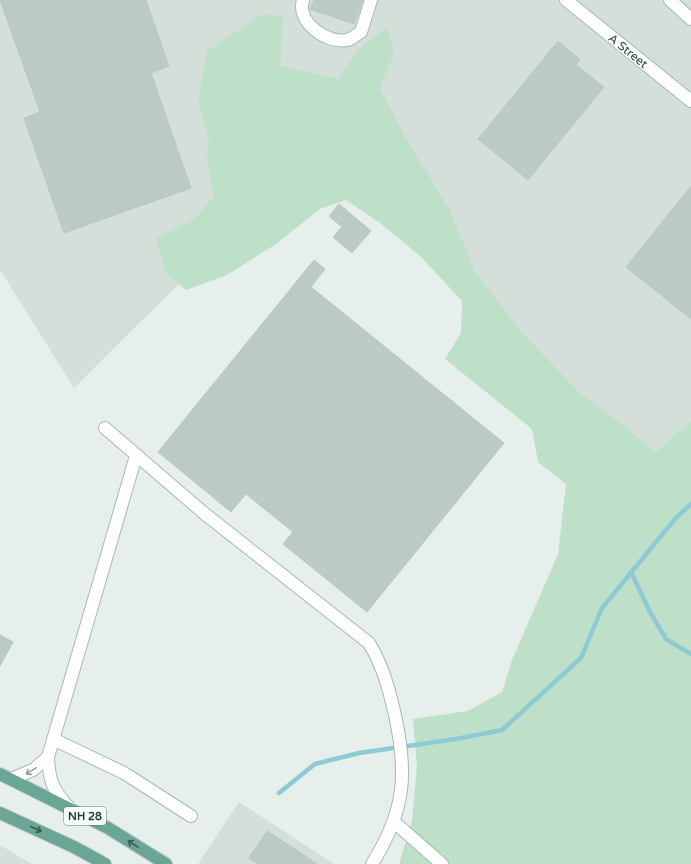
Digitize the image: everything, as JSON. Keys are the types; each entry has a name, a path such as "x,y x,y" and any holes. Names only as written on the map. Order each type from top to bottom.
{"main road":[{"name":"NH 28","path":"6,777 108,828 166,864"},
{"name":"NH 28","path":"0,813 60,840 104,864"}],"street":[{"path":"303,0 305,20 312,29 333,38 347,40 361,32 371,0"},
{"name":"A Street","path":"566,0 691,101"},
{"path":"670,0 691,19"},
{"path":"105,428 205,514 369,643 386,677 399,735 402,760 401,798 388,836 372,864"},
{"path":"71,809 59,797 50,782 48,757 79,657 136,456"},
{"path":"53,739 124,773 192,816"},
{"path":"6,777 33,770 48,757"},
{"path":"394,822 442,864"}],"shaded area":[{"path":"0,0 691,0 691,444 636,498 353,110 74,388 0,270"},
{"path":"239,802 334,864 198,864"},
{"path":"0,845 32,864 0,864"}],"green space":[{"path":"263,14 283,17 280,66 339,79 356,52 387,27 394,53 380,88 405,137 449,209 475,271 521,332 582,395 625,426 655,453 691,421 691,864 399,864 412,821 417,766 413,719 468,711 502,692 512,660 558,554 566,484 538,462 532,429 445,359 461,333 462,301 420,256 380,223 346,200 320,209 276,244 227,275 186,290 165,272 156,238 194,219 214,197 207,157 209,139 198,101 207,51"}],"building":[{"path":"0,0 146,0 169,66 151,73 191,188 64,233 24,118 40,112"},
{"path":"314,0 363,0 354,24 310,9"},
{"path":"558,41 580,60 576,65 604,87 528,180 478,139"},
{"path":"691,186 691,319 626,267"},
{"path":"339,204 371,231 352,253 333,237 342,227 329,216"},
{"path":"314,260 325,269 311,287 504,443 367,612 283,544 293,532 246,494 231,512 158,452"},
{"path":"0,635 13,642 0,666"},
{"path":"267,831 284,842 270,864 258,864 249,858"},
{"path":"284,842 301,853 294,864 270,864"},
{"path":"301,853 317,864 294,864"}],"waterway":[{"path":"279,793 315,764 359,753 456,739 502,730 581,658 602,608 675,519 691,504"},
{"path":"631,572 650,612 666,639 691,654"}]}
